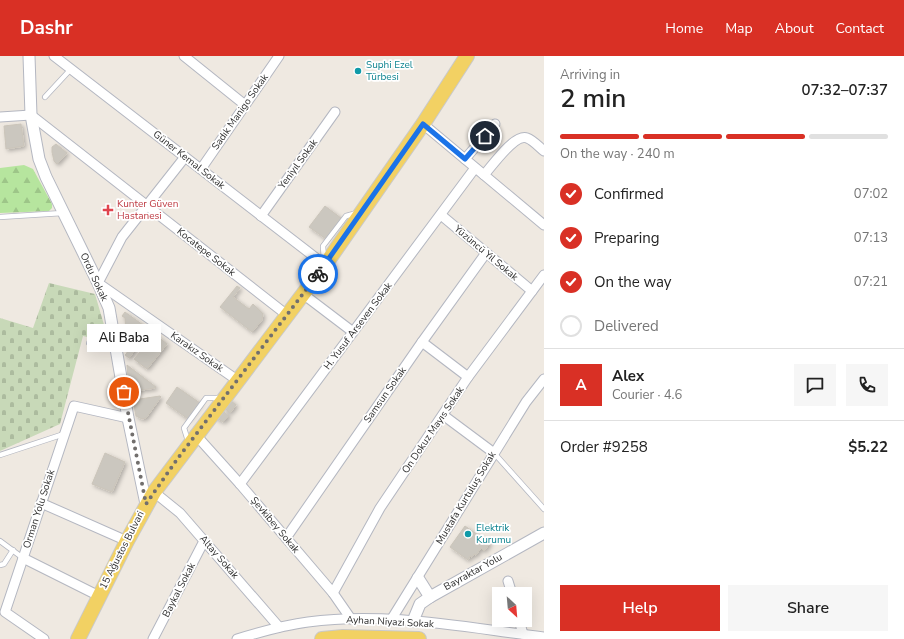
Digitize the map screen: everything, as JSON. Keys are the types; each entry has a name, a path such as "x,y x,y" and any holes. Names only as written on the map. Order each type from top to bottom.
{"main road":[{"name":"15 Ağustos Bulvari","path":"78,639 98,596 150,498 192,439 325,265 423,124 467,56"},
{"path":"322,639 343,637 419,639"}],"street":[{"name":"Ordu Sokak","path":"29,56 31,116 39,159 63,213 109,308 128,418 150,498"},
{"name":"Güner Kemal Sokak","path":"54,56 70,70 325,265"},
{"path":"184,56 245,105"},
{"name":"Sadık Manigo Sokak","path":"201,169 279,56"},
{"name":"Yeniyıl Sokak","path":"261,216 335,112"},
{"path":"0,117 31,116"},
{"name":"Kocatepe Sokak","path":"31,116 287,315"},
{"path":"423,124 544,225"},
{"path":"465,159 495,124"},
{"path":"484,175 514,141 523,137 528,138 544,151"},
{"path":"98,283 122,237 185,157"},
{"name":"H. Yusuf Arseven Sokak","path":"240,484 475,168"},
{"name":"Yüzüncü Yıl Sokak","path":"441,215 532,291"},
{"name":"Samsun Sokak","path":"286,538 422,342 486,253"},
{"name":"On Dokuz Mayıs Sokak","path":"333,593 380,508 468,377 544,275"},
{"name":"Karakız Sokak","path":"98,283 237,380"},
{"path":"303,294 353,332"},
{"path":"422,342 468,377"},
{"name":"Mustafa Kurtuluş Sokak","path":"391,620 526,402 544,379"},
{"name":"Orman Yolu Sokak","path":"3,613 74,406 128,418"},
{"path":"443,415 494,453"},
{"name":"Şevkibey Sokak","path":"192,439 240,484 333,593 351,619"},
{"name":"Altay Sokak","path":"150,498 180,513 280,627"},
{"path":"41,503 127,541"},
{"name":"Bayraktar Yolu","path":"413,621 420,604 430,597 544,533"},
{"name":"Baykal Sokak","path":"153,639 204,541"},
{"path":"23,558 98,596"},
{"path":"418,578 430,597"},
{"path":"508,581 510,587"},
{"path":"3,613 44,639"},
{"name":"Ayhan Niyazi Sokak","path":"237,639 280,627 308,622 351,619 413,621 544,637"},
{"path":"521,627 523,634"}],"lane":[{"path":"45,97 70,70"},
{"path":"0,222 2,217 63,213"},
{"path":"89,343 116,348"},
{"path":"0,455 64,434"},
{"path":"494,453 544,510"},
{"path":"0,541 23,558"},
{"path":"0,566 4,564 13,550"}],"green space":[{"path":"24,165 33,169 52,204 52,208 49,211 0,213 0,168"},
{"path":"49,283 95,294 109,342 83,336 60,424 0,451 0,318 33,328"}],"building":[{"path":"21,124 24,146 6,149 4,126"},
{"path":"56,144 67,153 57,164 54,161 52,152 52,147"},
{"path":"325,206 341,218 326,239 309,227"},
{"path":"237,286 240,288 233,297 249,309 253,304 263,314 262,320 252,332 220,307"},
{"path":"125,312 150,330 129,358 125,355 127,353 125,318 122,316"},
{"path":"155,334 167,344 147,369 134,359"},
{"path":"127,365 156,387 129,392"},
{"path":"177,387 200,403 188,419 166,403"},
{"path":"161,397 146,418 142,419 136,416 133,400"},
{"path":"229,399 236,405 230,413 223,406"},
{"path":"223,411 229,416 223,422 213,416"},
{"path":"105,453 125,462 112,492 92,484"},
{"name":"Elektrik Kurumu","path":"465,526 490,543 484,551 481,548 476,555 474,554 472,557 470,556 468,560 450,547"}],"way so far":[{"path":"124,392 146,504 165,475 318,274"}],"place":[{"name":"Suphi Ezel Türbesi","path":"358,71"},
{"name":"Kunter Güven Hastanesi","path":"108,210"},
{"name":"Ali Baba","path":"124,392"},
{"name":"Elektrik Kurumu","path":"468,534"}],"route":[{"path":"318,274 423,124 465,159 485,136"}]}
